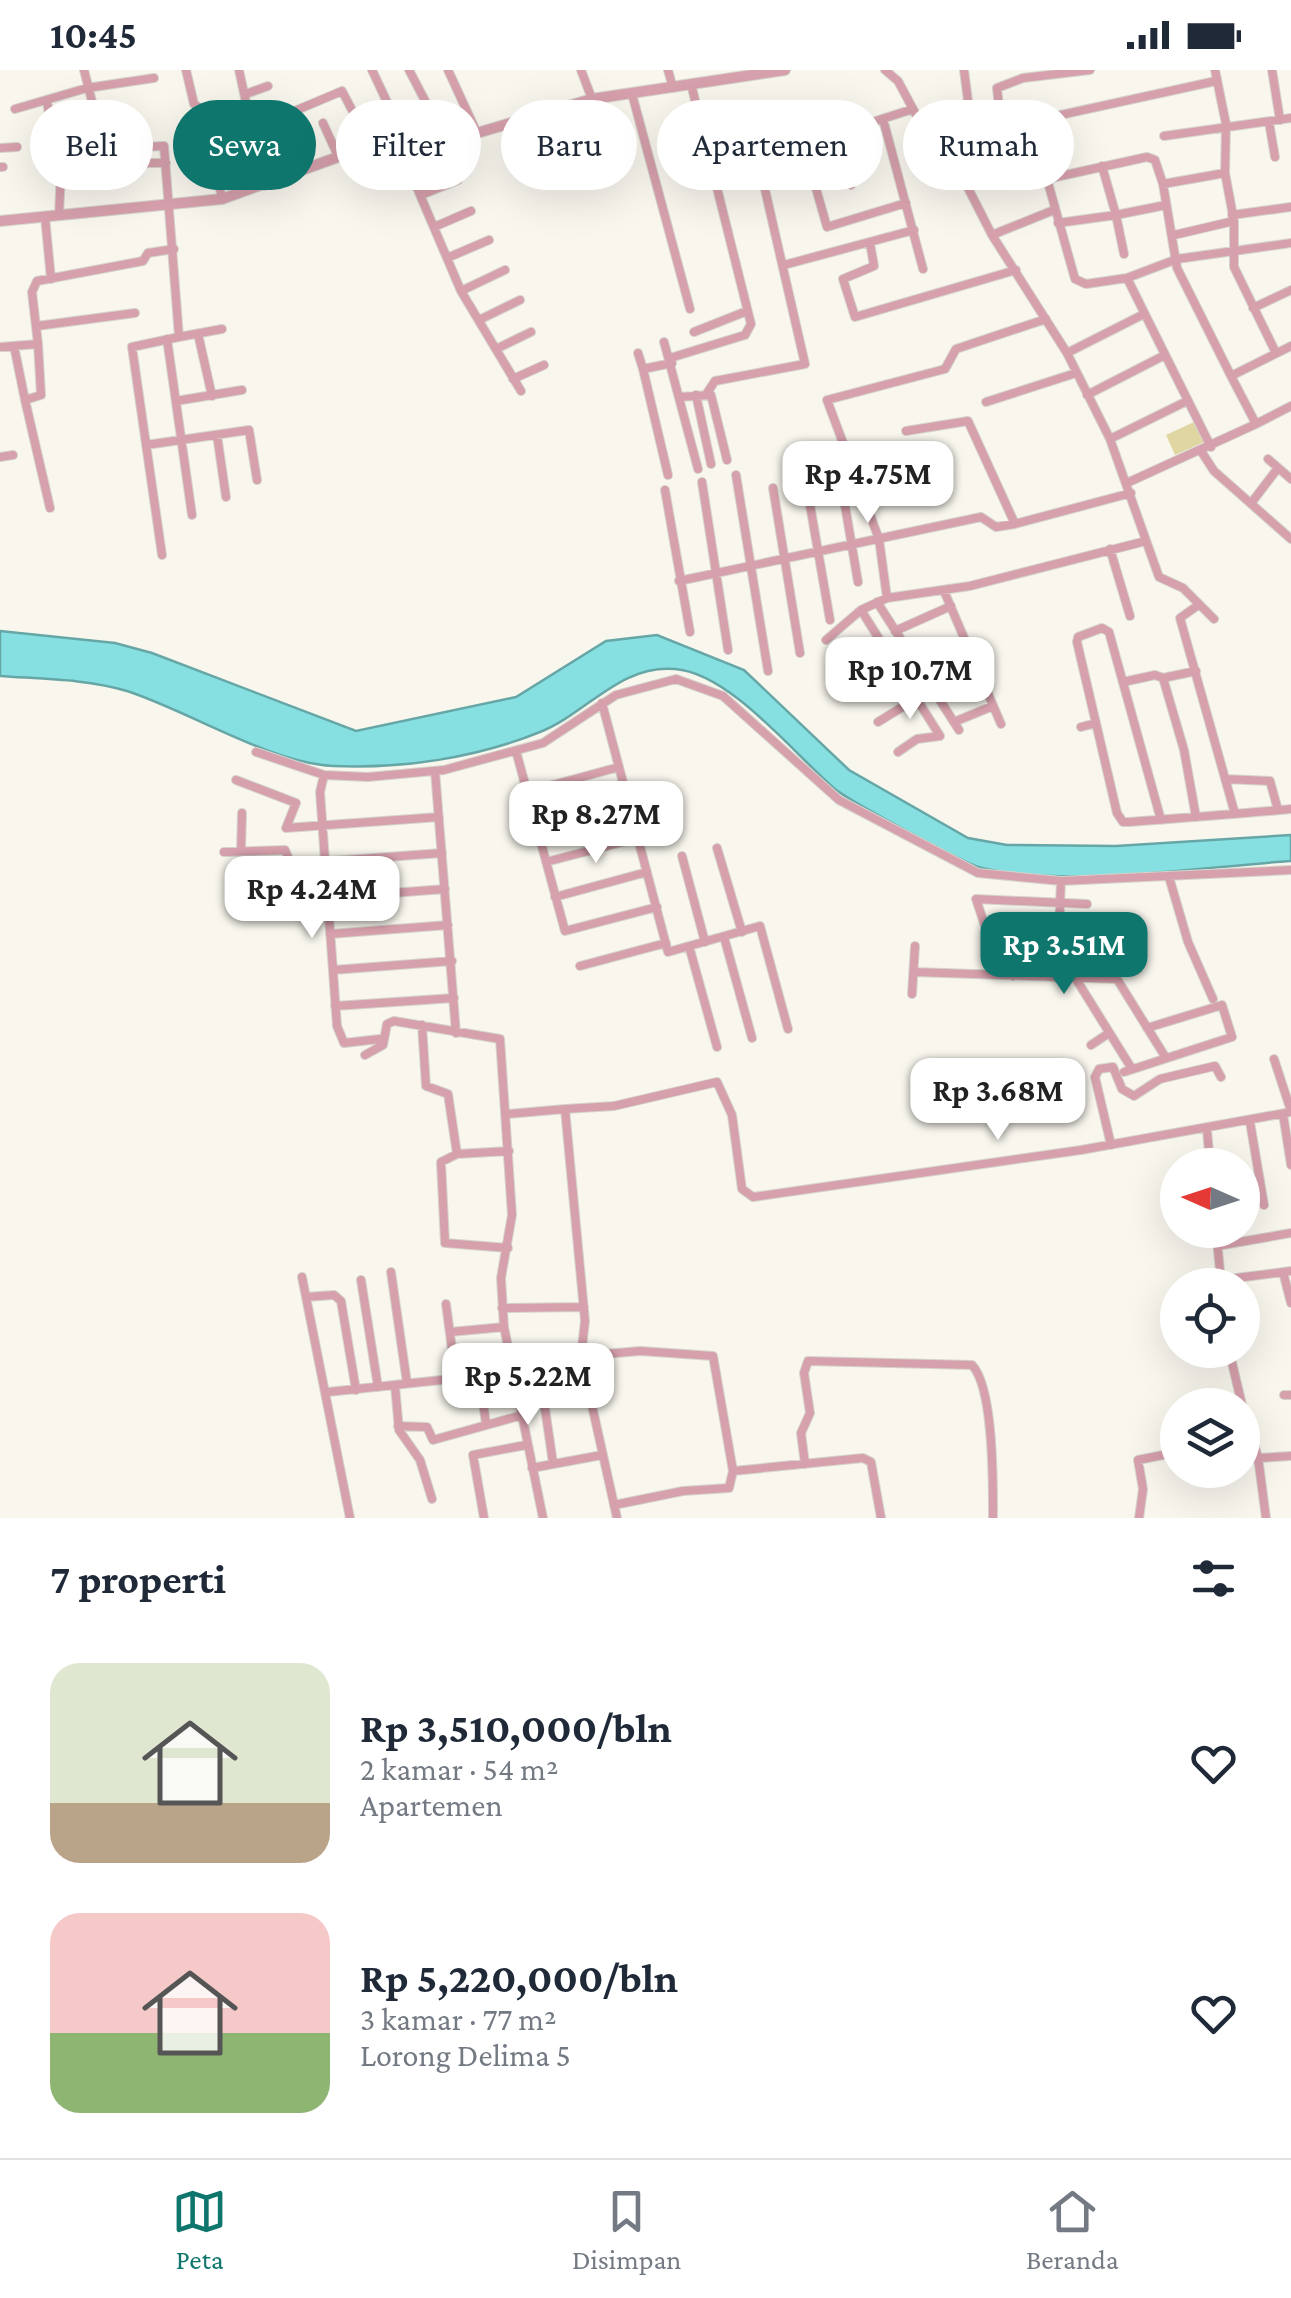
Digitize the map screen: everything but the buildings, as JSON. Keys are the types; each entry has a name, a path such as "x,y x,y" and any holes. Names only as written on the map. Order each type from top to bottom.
{"street":[{"path":"84,70 90,100"},
{"path":"186,70 194,104 204,111 222,199"},
{"path":"239,70 247,100"},
{"path":"372,70 385,100"},
{"path":"410,70 425,100"},
{"path":"448,70 461,100"},
{"path":"581,70 592,100 673,88 722,74 785,70"},
{"path":"668,70 673,88"},
{"path":"885,70 898,81 908,100"},
{"path":"964,70 968,100"},
{"path":"997,100 1002,83 1090,70"},
{"path":"1214,70 1226,124 1225,173 1233,218 1234,267 1276,352"},
{"path":"1272,70 1280,120"},
{"path":"115,71 118,83"},
{"path":"47,100 87,88 154,78"},
{"path":"1074,114 1216,81"},
{"path":"691,84 695,100"},
{"path":"246,94 268,86"},
{"path":"316,102 342,91 347,100"},
{"path":"632,94 690,309"},
{"path":"15,108 30,104"},
{"path":"903,113 883,120 923,269"},
{"path":"1164,136 1226,124 1291,118"},
{"path":"1269,122 1275,157"},
{"path":"323,124 336,152"},
{"path":"153,144 161,143 166,163 179,336"},
{"path":"0,148 17,147"},
{"path":"1256,424 1178,268 1177,259 1174,235 1163,184 1152,158 1048,176 1054,210 1079,284 1127,278 1177,259 1291,243"},
{"path":"153,163 166,163"},
{"path":"1102,166 1124,254"},
{"path":"1163,184 1225,173"},
{"path":"60,215 61,190"},
{"path":"0,221 170,206 222,199 251,190"},
{"path":"418,190 461,290 520,391"},
{"path":"420,195 433,190"},
{"path":"643,369 744,335 751,324 717,190"},
{"path":"707,393 715,382 805,364 766,190"},
{"path":"816,190 828,228 906,204"},
{"path":"969,190 992,235 1067,353 1110,439 1129,482 1159,577 1175,582 1197,606 1208,609 1214,619"},
{"path":"1058,223 1166,205"},
{"path":"1174,235 1291,207"},
{"path":"992,235 1054,210"},
{"path":"434,227 471,211"},
{"path":"45,218 50,278"},
{"path":"784,265 914,230"},
{"path":"447,258 488,240"},
{"path":"870,243 874,266 843,279 855,317 1016,270"},
{"path":"25,400 41,394 32,288 37,281 143,262 148,253 174,249"},
{"path":"461,290 505,270"},
{"path":"1127,278 1211,446"},
{"path":"1253,308 1291,290"},
{"path":"479,320 520,300"},
{"path":"694,332 747,310"},
{"path":"37,326 135,313"},
{"path":"1067,353 1144,314"},
{"path":"887,598 879,538 827,400 945,369 956,349 1046,318"},
{"path":"162,555 132,347 222,329"},
{"path":"496,349 531,332"},
{"path":"198,334 212,396"},
{"path":"166,339 192,515"},
{"path":"664,342 698,470"},
{"path":"0,347 38,344"},
{"path":"14,346 50,508"},
{"path":"1231,376 1291,346"},
{"path":"638,353 668,476"},
{"path":"1087,395 1166,355"},
{"path":"514,379 544,365"},
{"path":"986,402 1076,373"},
{"path":"176,401 242,390"},
{"path":"679,398 707,393 712,396 727,460"},
{"path":"696,395 711,464"},
{"path":"1110,439 1187,400"},
{"path":"1129,482 1291,406"},
{"path":"906,431 968,421 1016,524"},
{"path":"146,445 249,430 257,480"},
{"path":"217,434 226,497"},
{"path":"1201,451 1214,471 1291,539"},
{"path":"0,457 13,455"},
{"path":"1268,460 1291,480"},
{"path":"1252,502 1278,468"},
{"path":"736,475 768,671"},
{"path":"840,476 858,582"},
{"path":"702,482 728,650"},
{"path":"806,482 830,620"},
{"path":"773,488 800,653"},
{"path":"665,490 690,632"},
{"path":"679,581 981,517 996,527 1016,524 1132,492"},
{"path":"826,640 862,610 887,598 944,591 1146,541"},
{"path":"1110,549 1130,616"},
{"path":"944,591 1001,724"},
{"path":"877,602 957,726 993,706"},
{"path":"896,631 951,606"},
{"path":"1197,606 1180,618 1235,814"},
{"path":"862,610 940,736 917,740 898,752"},
{"path":"1162,820 1108,628 1078,637 1120,818 1128,822 1162,820 1291,809"},
{"path":"842,664 880,640"},
{"path":"914,660 965,640"},
{"path":"860,693 898,669"},
{"path":"934,690 978,672"},
{"path":"1123,682 1196,672"},
{"path":"1162,678 1184,750 1196,817"},
{"path":"256,752 324,776 435,771 543,743 602,704 656,681 676,679 707,687 735,706 839,800 978,873 1061,882 1291,870"},
{"path":"878,722 917,698"},
{"path":"602,704 668,952 760,926 788,1028"},
{"path":"1081,727 1096,723"},
{"path":"516,751 565,931 656,906"},
{"path":"1090,758 1103,754"},
{"path":"527,792 620,768"},
{"path":"435,771 456,1033"},
{"path":"324,776 320,792 335,1006 344,1043 380,1039"},
{"path":"1225,779 1270,780 1278,810"},
{"path":"236,780 296,802 286,828 439,816"},
{"path":"536,826 628,802"},
{"path":"240,851 242,813"},
{"path":"546,862 638,838"},
{"path":"718,848 742,932"},
{"path":"224,852 286,850 291,864 442,853"},
{"path":"682,856 705,942"},
{"path":"556,897 647,872"},
{"path":"1169,878 1188,942 1213,999"},
{"path":"1057,978 1061,882"},
{"path":"327,898 445,889"},
{"path":"1013,976 989,938 976,899 1088,904"},
{"path":"330,934 448,925"},
{"path":"724,936 752,1038"},
{"path":"989,938 1096,942"},
{"path":"580,966 666,943"},
{"path":"689,946 717,1046"},
{"path":"912,994 915,946"},
{"path":"332,970 452,961"},
{"path":"914,972 1117,979 1166,1058"},
{"path":"1076,978 1128,1071 1232,1037 1222,1005 1147,1028"},
{"path":"335,1006 454,998"},
{"path":"365,1055 383,1045 389,1022 500,1039 512,1215 501,1278 502,1308 512,1382 543,1518"},
{"path":"422,1025 426,1086 448,1094 457,1154"},
{"path":"1091,1045 1109,1033"},
{"path":"1274,1060 1288,1112 1291,1165"},
{"path":"1111,1144 1095,1076 1099,1069 1113,1067 1122,1089 1134,1096 1160,1079 1203,1066 1215,1066 1221,1077"},
{"path":"508,1114 614,1106 717,1082 732,1115 742,1189 753,1197 1207,1129 1288,1112"},
{"path":"565,1108 584,1306 581,1356 617,1518"},
{"path":"1250,1122 1264,1205"},
{"path":"1207,1129 1209,1148"},
{"path":"508,1248 444,1242 441,1162 457,1154 509,1151"},
{"path":"1260,1238 1291,1232"},
{"path":"391,1272 407,1383"},
{"path":"1260,1276 1287,1272 1291,1303"},
{"path":"302,1277 328,1392 350,1518"},
{"path":"361,1280 378,1387"},
{"path":"306,1297 334,1294 340,1301 356,1390"},
{"path":"446,1304 456,1379"},
{"path":"502,1308 584,1306"},
{"path":"450,1332 504,1327"},
{"path":"581,1356 640,1351 713,1356 733,1471 729,1488 683,1490 614,1506"},
{"path":"507,1354 535,1355"},
{"path":"805,1464 801,1433 810,1413 804,1372 808,1360 972,1365 980,1374 988,1425 993,1518"},
{"path":"328,1392 480,1376 486,1422 482,1430 433,1440 427,1427 398,1426"},
{"path":"480,1386 542,1381 553,1463"},
{"path":"395,1386 398,1426 420,1460 432,1499"},
{"path":"486,1422 519,1416"},
{"path":"484,1518 473,1455 526,1445"},
{"path":"532,1468 602,1455"},
{"path":"1140,1518 1143,1488 1138,1460 1160,1456"},
{"path":"1260,1457 1291,1456"},
{"path":"733,1471 868,1459 881,1518"},
{"path":"1260,1472 1266,1518"}],"shaded area":[{"path":"1194,422 1204,442 1175,455 1166,435"}],"water":[{"path":"0,631 115,643 152,653 356,731 516,697 606,641 657,635 744,670 849,770 968,838 1007,845 1116,846 1291,835 1291,861 1094,876 1017,874 982,868 932,845 844,795 739,699 696,674 675,669 637,674 557,724 490,749 385,766 333,766 283,756 127,691 80,682 0,676"}]}
